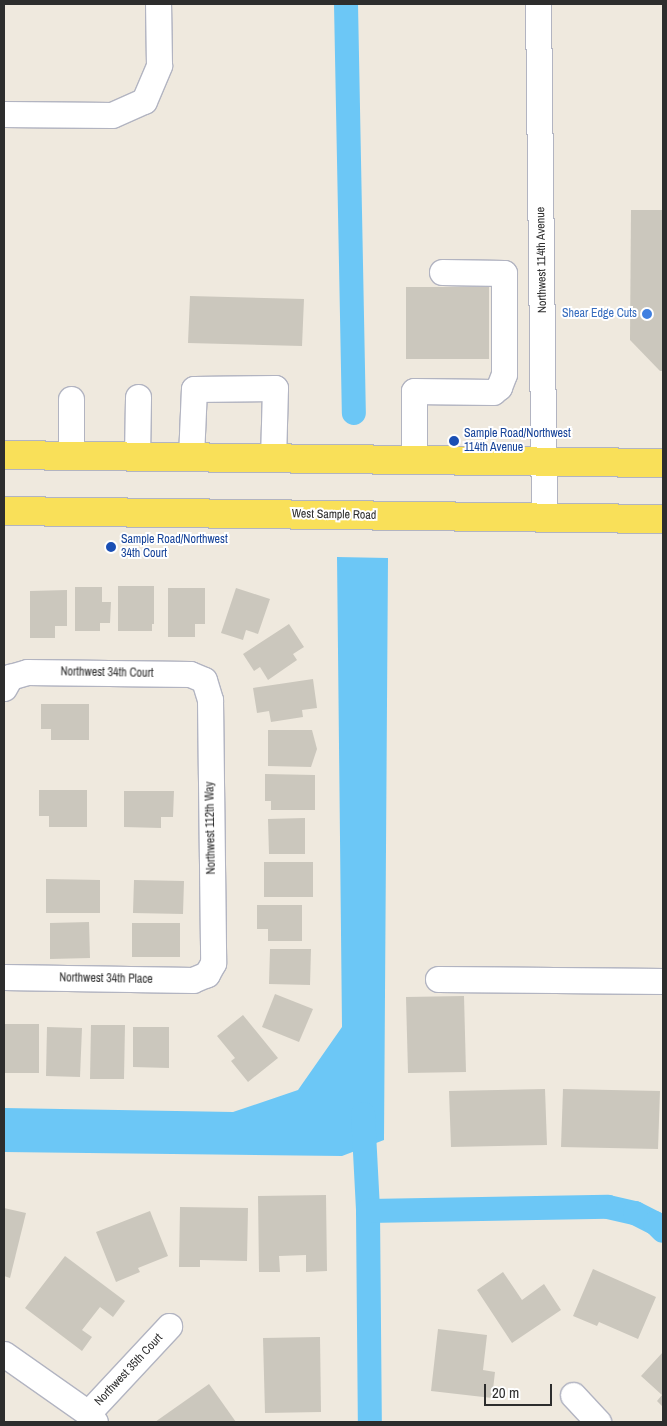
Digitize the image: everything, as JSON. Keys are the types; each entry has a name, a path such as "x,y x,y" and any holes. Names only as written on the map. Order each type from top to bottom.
{"main road":[{"path":"4,455 663,463"},
{"name":"West Sample Road","path":"4,511 663,519"}],"street":[{"path":"4,114 112,115 144,101 158,65 158,4"},
{"name":"Northwest 114th Avenue","path":"538,4 545,462 544,517"},
{"path":"442,272 542,274"},
{"path":"414,460 414,391 493,392 498,387 504,374 504,273"},
{"path":"191,457 194,389 275,388 273,458"},
{"path":"136,456 138,397"},
{"path":"71,399 71,456"},
{"name":"Northwest 34th Court","path":"7,682 27,672 190,674 204,680"},
{"name":"Northwest 112th Way","path":"204,680 210,700 213,953 213,963 207,974"},
{"name":"Northwest 34th Place","path":"4,977 193,980 207,974"},
{"path":"438,979 663,981"},
{"name":"Northwest 35th Court","path":"91,1418 169,1326"},
{"path":"4,1354 91,1418"},
{"path":"572,1396 598,1422"}],"water":[{"path":"337,557 388,558 384,1140 342,1156 4,1152 4,1108 233,1112 298,1090 342,1027"}],"building":[{"path":"631,210 663,210 663,371 660,371 630,340"},
{"path":"406,287 489,287 489,359 406,359"},
{"path":"190,296 304,299 302,346 188,343"},
{"path":"118,586 154,586 154,624 152,624 152,631 118,631"},
{"path":"75,587 102,587 102,602 111,602 110,623 100,623 100,631 75,631"},
{"path":"168,588 205,588 205,624 195,624 195,637 168,637"},
{"path":"236,588 270,599 258,634 246,630 243,640 221,633"},
{"path":"67,590 67,626 55,626 55,638 30,638 30,591"},
{"path":"289,624 304,647 293,654 297,660 268,680 260,667 254,671 243,654"},
{"path":"313,679 317,708 302,710 303,717 271,722 269,711 257,713 253,688"},
{"path":"41,704 89,704 89,740 51,740 51,729 41,729"},
{"path":"268,730 312,730 317,749 311,767 268,766"},
{"path":"265,774 315,775 315,810 271,810 271,801 265,801"},
{"path":"39,790 87,790 87,827 49,827 49,816 39,816"},
{"path":"124,791 174,791 173,817 161,817 161,828 124,827"},
{"path":"305,818 305,854 269,854 268,819"},
{"path":"264,862 313,862 313,897 264,897"},
{"path":"46,879 100,880 100,913 46,913"},
{"path":"134,880 184,881 183,914 133,913"},
{"path":"257,905 302,905 302,941 268,941 268,929 257,929"},
{"path":"89,922 90,958 50,959 50,923"},
{"path":"132,923 180,923 180,957 132,957"},
{"path":"270,949 311,949 310,985 269,984"},
{"path":"275,994 313,1009 299,1042 262,1027"},
{"path":"464,996 466,1072 408,1073 406,997"},
{"path":"243,1015 278,1058 248,1082 231,1061 235,1058 217,1036"},
{"path":"4,1024 39,1024 39,1073 4,1073"},
{"path":"91,1025 125,1025 124,1079 90,1079"},
{"path":"47,1027 82,1028 80,1077 46,1076"},
{"path":"133,1027 169,1027 169,1068 133,1067"},
{"path":"545,1089 547,1145 451,1147 449,1091"},
{"path":"563,1089 660,1091 658,1149 561,1147"},
{"path":"326,1195 327,1271 306,1272 306,1255 279,1256 280,1272 259,1272 258,1196"},
{"path":"180,1207 248,1208 247,1261 200,1260 200,1267 179,1267"},
{"path":"4,1208 26,1213 10,1278 4,1276"},
{"path":"150,1211 168,1256 138,1268 140,1272 116,1282 96,1232"},
{"path":"65,1256 125,1301 113,1317 100,1307 82,1330 92,1337 82,1351 25,1308"},
{"path":"593,1269 656,1297 638,1339 599,1322 597,1326 573,1316"},
{"path":"503,1272 522,1300 544,1284 561,1310 512,1343 477,1290"},
{"path":"438,1329 487,1335 483,1370 495,1372 492,1398 431,1391"},
{"path":"320,1337 321,1412 265,1413 263,1338"},
{"path":"663,1352 663,1407 657,1401 662,1395 641,1376"},
{"path":"209,1384 236,1422 155,1422"}],"waterway":[{"path":"346,4 354,413"},
{"path":"363,1114 368,1211 370,1422"},
{"path":"368,1211 608,1207 635,1213 655,1223 663,1231"}],"place":[{"name":"Shear Edge Cuts","path":"647,314"},
{"name":"Sample Road/Northwest 114th Avenue","path":"454,441"},
{"name":"Sample Road/Northwest 34th Court","path":"111,547"}]}
